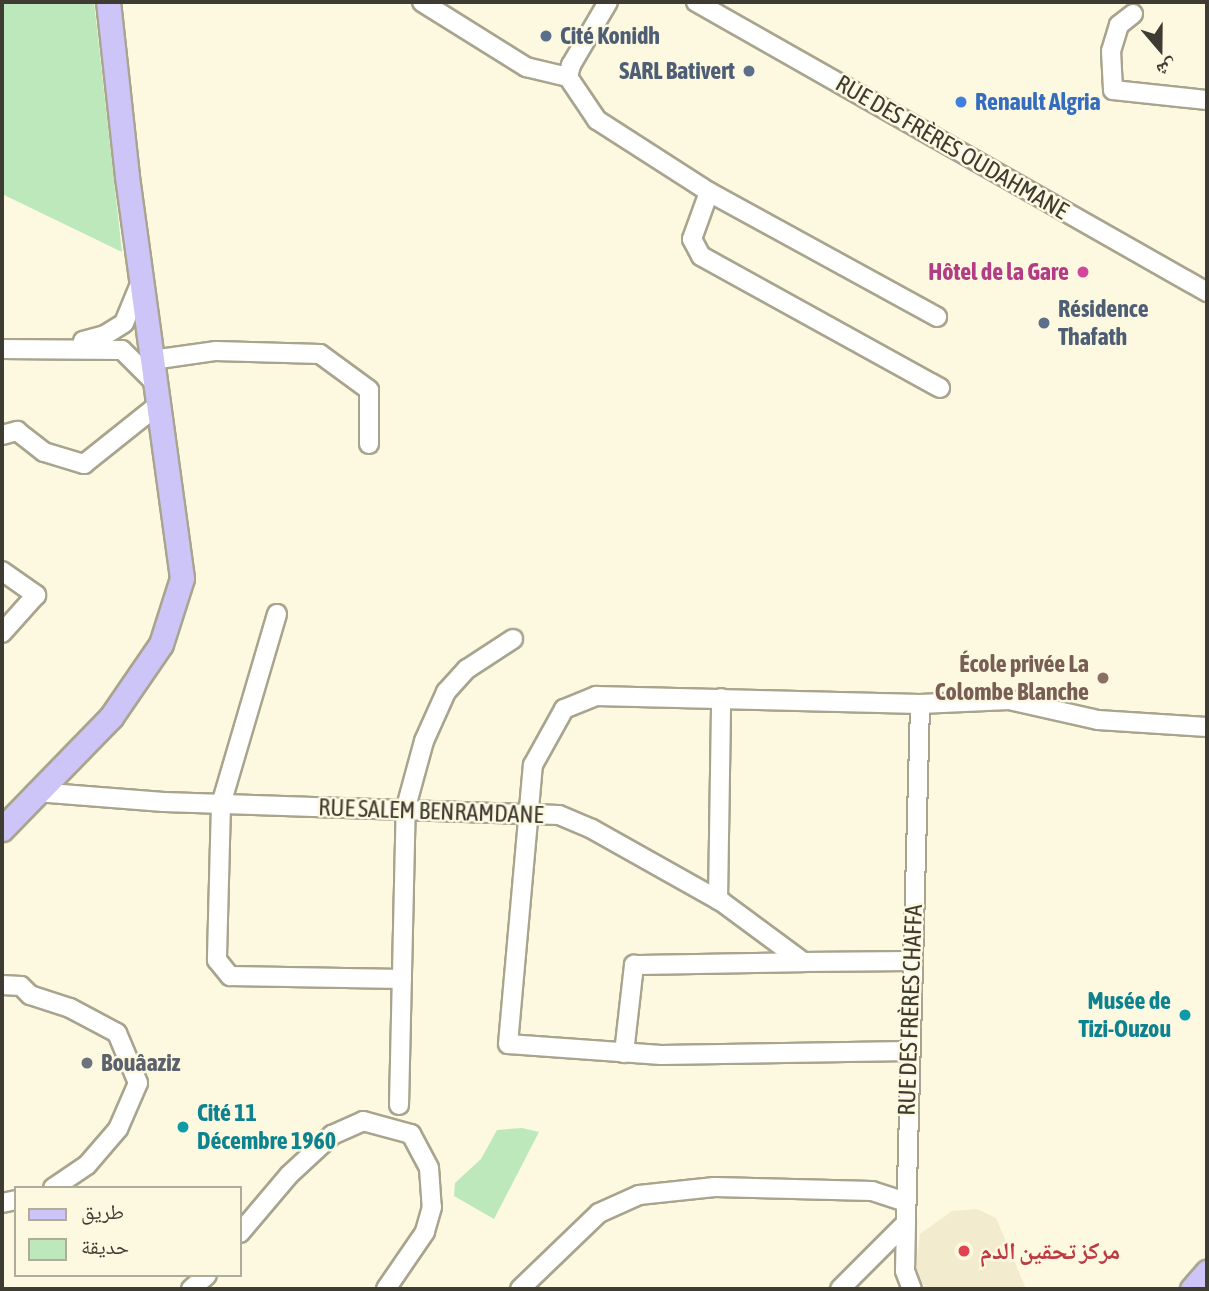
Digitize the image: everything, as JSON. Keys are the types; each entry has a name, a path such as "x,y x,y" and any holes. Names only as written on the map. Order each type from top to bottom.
{"main road":[{"path":"2,829 111,717 161,644 182,578 141,282 108,2"},
{"path":"1192,1289 1207,1272"}],"street":[{"path":"422,2 526,67 568,77 597,120 709,192 937,317"},
{"path":"568,77 570,65 608,2"},
{"name":"RUE DES FRÈRES OUDAHMANE","path":"696,2 1207,292"},
{"path":"1133,14 1119,25 1111,51 1113,90 1207,100"},
{"path":"709,192 692,239 701,256 940,388"},
{"path":"66,346 105,335 124,323 141,282"},
{"path":"2,349 66,346 122,350 155,385"},
{"path":"2,435 17,431 44,452 85,464 155,385 216,351 320,354 369,390 369,444"},
{"path":"2,571 36,595 2,633"},
{"path":"277,614 221,803 217,960 230,976 402,979"},
{"path":"399,1105 406,807 424,741 446,692 467,668 513,639"},
{"path":"909,1051 624,1053 508,1044 533,765 564,709 596,696 920,704 1009,700 1098,720 1207,727"},
{"path":"718,900 721,698"},
{"name":"RUE DES FRÈRES CHAFFA","path":"912,1289 905,1272 920,704"},
{"name":"RUE SALEM BENRAMDANE","path":"36,792 221,803 406,807 559,816 592,829 718,900 803,962"},
{"path":"624,1053 634,965 912,961"},
{"path":"2,985 21,986 30,995 70,1008 117,1033 138,1083 118,1129 87,1165 56,1186"},
{"path":"242,1231 289,1175 332,1135 363,1121 411,1134 429,1168 432,1207 425,1232 386,1289"},
{"path":"520,1289 599,1213 639,1195 715,1187 872,1191 906,1202"},
{"path":"840,1289 906,1223"},
{"path":"191,1289 205,1277"}],"shaded area":[{"name":"مركز تحقين الدم","path":"977,1209 996,1218 1026,1289 925,1289 916,1267 920,1234 952,1211"}],"green space":[{"path":"2,2 94,2 122,252 2,194"},
{"path":"522,1128 539,1132 494,1219 454,1196 455,1183 481,1159 497,1130"}],"place":[{"name":"Cité Konidh","path":"546,36"},
{"name":"SARL Bativert","path":"749,71"},
{"name":"Renault Algria","path":"961,102"},
{"name":"Hôtel de la Gare","path":"1083,272"},
{"name":"Résidence Thafath","path":"1044,323"},
{"name":"École privée La Colombe Blanche","path":"1103,678"},
{"name":"Musée de Tizi-Ouzou","path":"1185,1015"},
{"name":"Bouâaziz","path":"87,1063"},
{"name":"Cité 11 Décembre 1960","path":"183,1127"},
{"name":"مركز تحقين الدم","path":"964,1251"}]}
